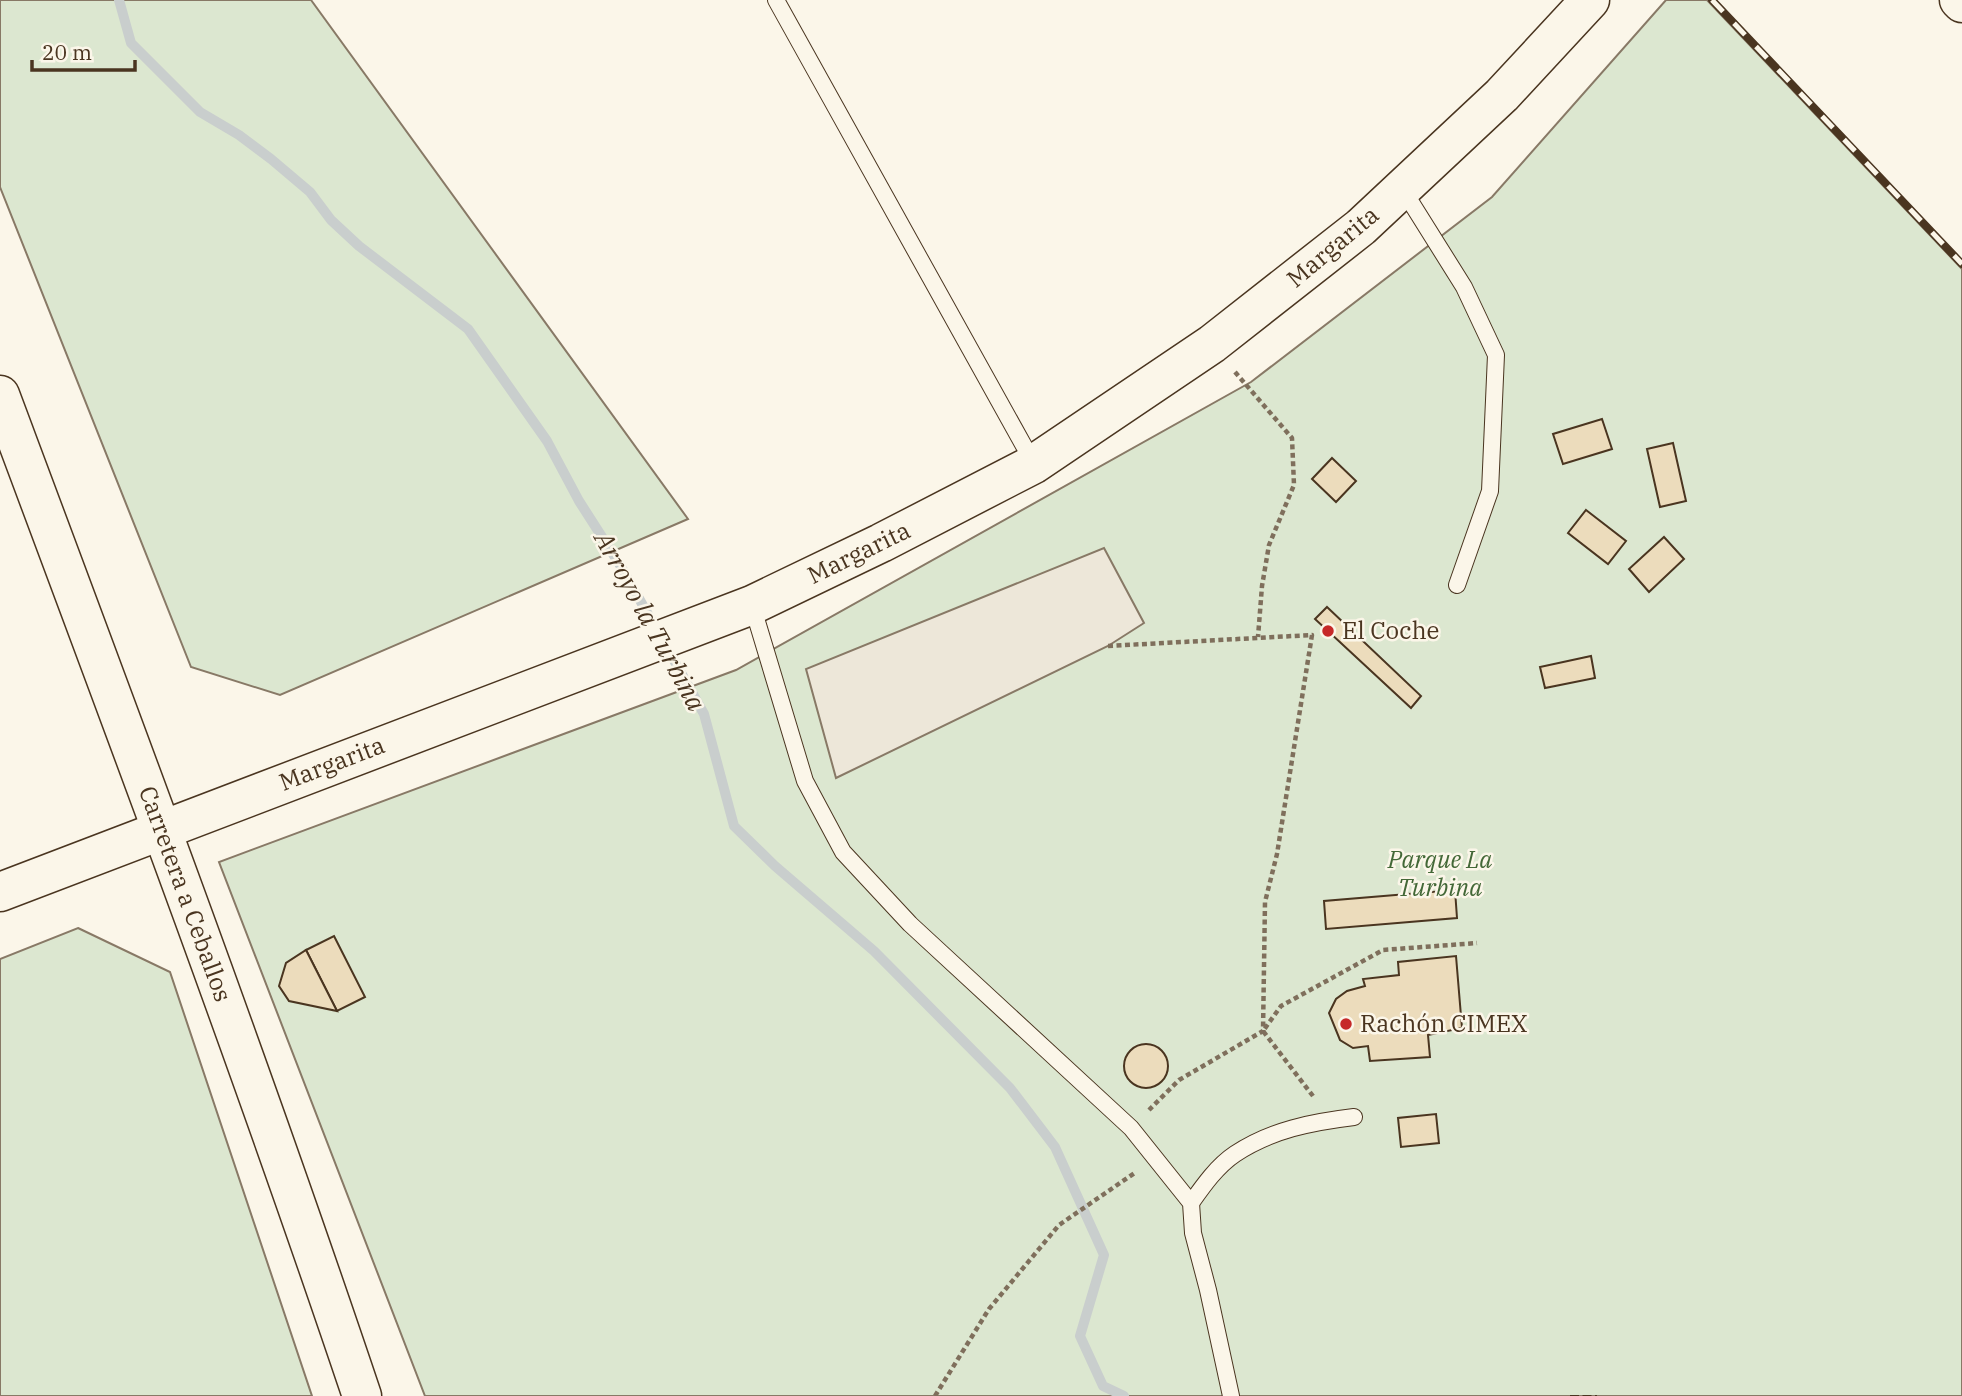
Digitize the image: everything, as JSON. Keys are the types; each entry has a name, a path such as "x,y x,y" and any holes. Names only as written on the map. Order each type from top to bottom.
{"main road":[{"name":"Margarita","path":"0,892 752,605 881,543 1034,464 1212,344 1360,227 1502,96 1590,0"},
{"name":"Carretera a Ceballos","path":"0,395 162,829 362,1396"}],"lane":[{"path":"776,0 1034,464"},
{"path":"1402,188 1464,287 1496,355 1490,491 1457,585"},
{"path":"752,605 805,781 843,852 911,923 1131,1128 1191,1203 1193,1233 1231,1396"},
{"path":"1191,1203 1207,1181 1234,1155 1281,1131 1311,1122 1354,1117"}],"path":[{"path":"1212,344 1292,438 1294,485 1269,545 1258,637"},
{"path":"1108,646 1312,635 1277,854 1265,902 1263,1031 1313,1096"},
{"path":"1131,1128 1179,1080 1263,1031 1281,1006 1382,950 1477,943"},
{"path":"935,1396 989,1309 1059,1226 1120,1183"}],"green space":[{"path":"0,0 311,0 688,519 280,695 191,667 0,187"},
{"name":"Parque La Turbina","path":"1666,0 1707,0 1962,269 1962,1396 425,1396 219,862 736,670 1251,382 1492,197"},
{"path":"78,928 170,972 312,1396 0,1396 0,959"}],"shaded area":[{"path":"1104,548 1144,623 1108,646 836,778 806,669"}],"building":[{"path":"1602,419 1612,449 1563,464 1553,434"},
{"path":"1673,443 1686,501 1660,507 1647,449"},
{"path":"1332,458 1356,481 1336,502 1312,479"},
{"path":"1586,510 1626,541 1608,564 1568,533"},
{"path":"1664,537 1684,559 1649,592 1629,569"},
{"path":"1327,607 1421,696 1411,708 1315,619"},
{"path":"1591,656 1595,678 1545,688 1540,667"},
{"path":"1455,890 1457,918 1326,929 1324,901"},
{"path":"334,936 365,997 337,1011 306,950"},
{"path":"306,950 337,1011 289,1001 279,986 286,963"},
{"path":"1456,956 1462,1028 1428,1035 1430,1057 1370,1061 1368,1046 1353,1048 1340,1040 1329,1013 1336,999 1347,991 1365,986 1363,979 1399,975 1398,962"},
{"path":"1146,1044 1155,1045 1162,1050 1167,1057 1167,1075 1162,1082 1155,1087 1146,1088 1137,1087 1130,1082 1125,1075 1124,1066 1125,1057 1130,1050 1137,1045"},
{"path":"1436,1114 1439,1143 1401,1147 1398,1118"}],"waterway":[{"name":"Arroyo la Turbina","path":"119,0 131,43 200,112 239,135 271,159 310,192 331,220 359,246 468,329 547,441 579,501 658,632"},
{"name":"Arroyo la Turbina","path":"666,646 704,714 734,826 775,866 874,951 1010,1088 1055,1147 1104,1255 1080,1336 1103,1386 1124,1396"}],"railway":[{"path":"1712,0 1962,264"}],"fence":[{"path":"1570,1396 1597,1396"}],"place":[{"name":"El Coche","path":"1328,631"},
{"name":"Rachón CIMEX","path":"1346,1024"}]}
